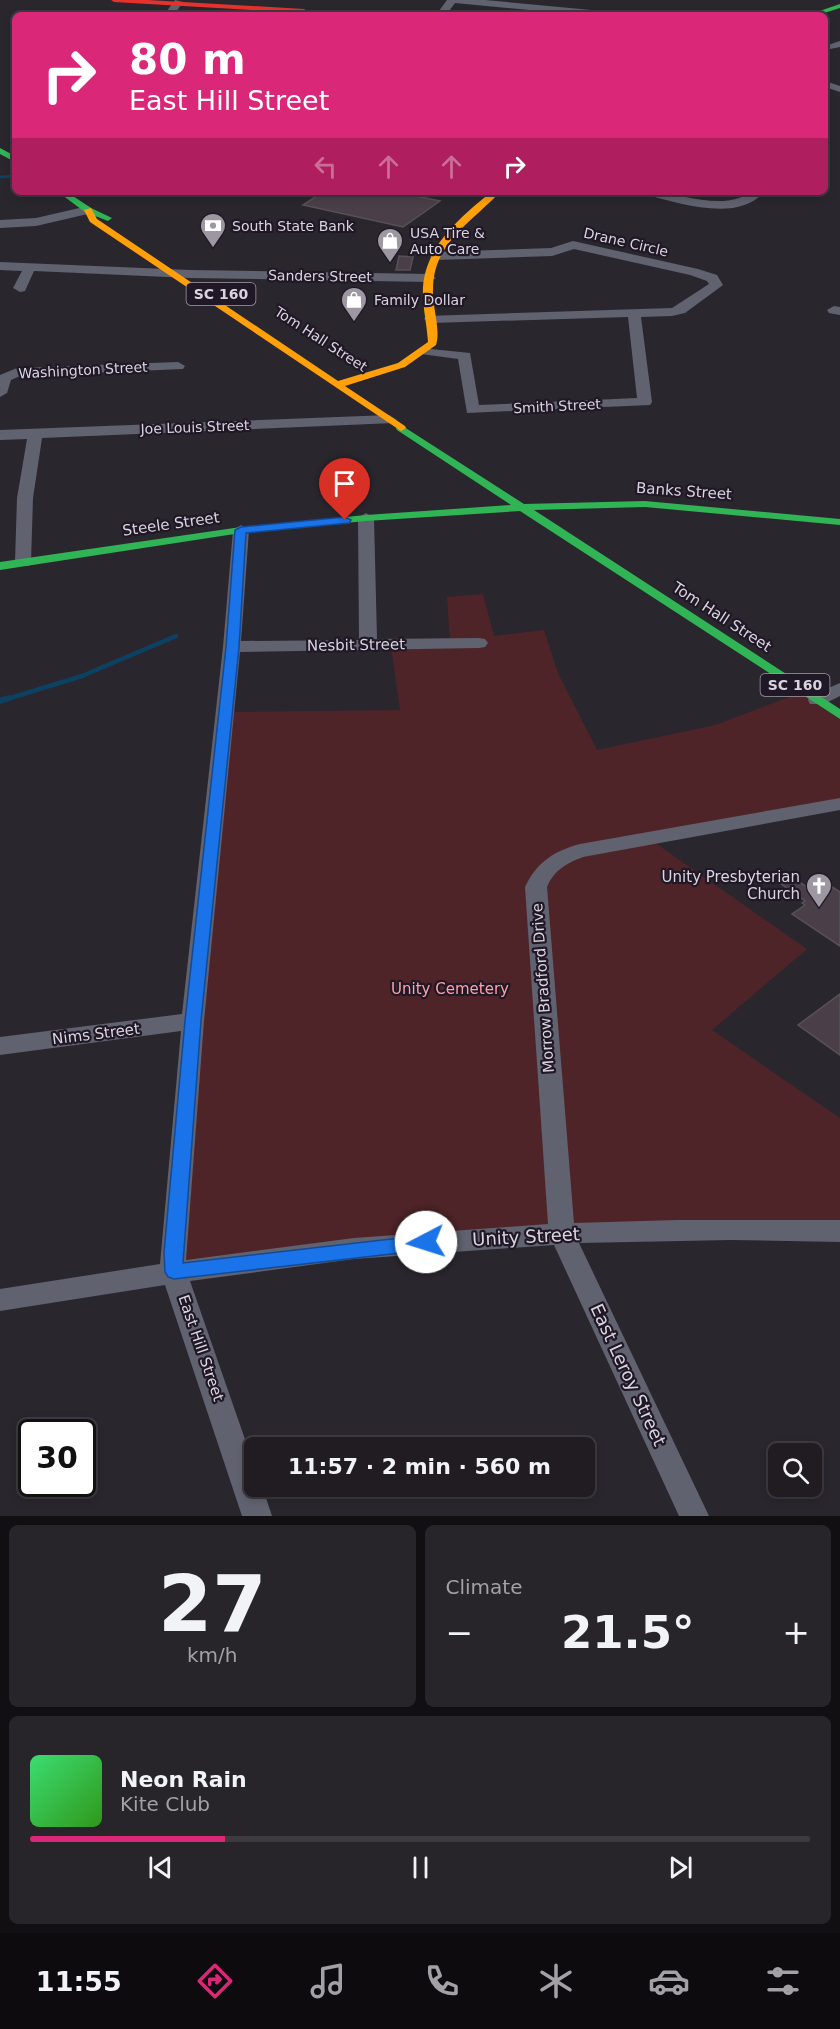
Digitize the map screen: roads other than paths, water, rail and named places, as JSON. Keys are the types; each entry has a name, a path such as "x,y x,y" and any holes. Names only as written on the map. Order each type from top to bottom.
{"main road":[{"path":"114,0 336,12"},
{"path":"821,12 840,6"},
{"name":"Tom Hall Street","path":"66,195 88,210 117,223 190,274 510,484 526,507"},
{"path":"339,384 413,360 433,343 429,278 436,256 443,242 493,195"},
{"name":"Tom Hall Street","path":"88,210 93,220 339,384 389,420 494,489 526,507 840,715"},
{"name":"Banks Street","path":"526,507 645,504 840,522"},
{"name":"Steele Street","path":"0,566 241,530 366,518 526,507"}],"street":[{"path":"444,12 454,0 605,12"},
{"path":"171,12 178,2"},
{"path":"828,48 840,44"},
{"path":"667,195 715,204 751,201 756,195"},
{"path":"0,224 36,222 88,210"},
{"name":"Drane Circle","path":"436,256 552,252 573,245 693,272 712,278 716,285 680,310 634,312"},
{"name":"Sanders Street","path":"0,266 190,274 429,278"},
{"path":"20,288 30,267"},
{"path":"431,319 634,312"},
{"name":"Smith Street","path":"426,351 465,356 472,410 645,402 634,312"},
{"name":"Washington Street","path":"0,393 5,378 17,372 178,366"},
{"name":"Joe Louis Street","path":"0,435 389,420"},
{"path":"22,562 25,498 34,433"},
{"path":"366,518 368,644"},
{"name":"East Hill Street","path":"241,530 232,647 193,1021 173,1252 174,1272 257,1516"},
{"name":"Nesbit Street","path":"232,647 479,643"},
{"path":"818,700 840,689"},
{"name":"Morrow Bradford Drive","path":"562,1234 535,902 540,875 548,865 580,851 840,804"},
{"name":"Nims Street","path":"0,1046 193,1021"},
{"name":"Unity Street","path":"0,1300 174,1272 404,1244 562,1234 701,1230 840,1231"},
{"name":"East Leroy Street","path":"562,1234 694,1516"}],"waterway":[{"path":"0,177 12,176"},
{"path":"4,700 82,676 176,636"},
{"path":"0,701 9,698"}],"place":[{"name":"South State Bank","path":"213,249"},
{"name":"USA Tire & Auto Care","path":"390,264"},
{"name":"Family Dollar","path":"354,323"},
{"name":"Unity Presbyterian Church","path":"819,909"}],"park label":[{"name":"Unity Cemetery","path":"450,989"}]}
